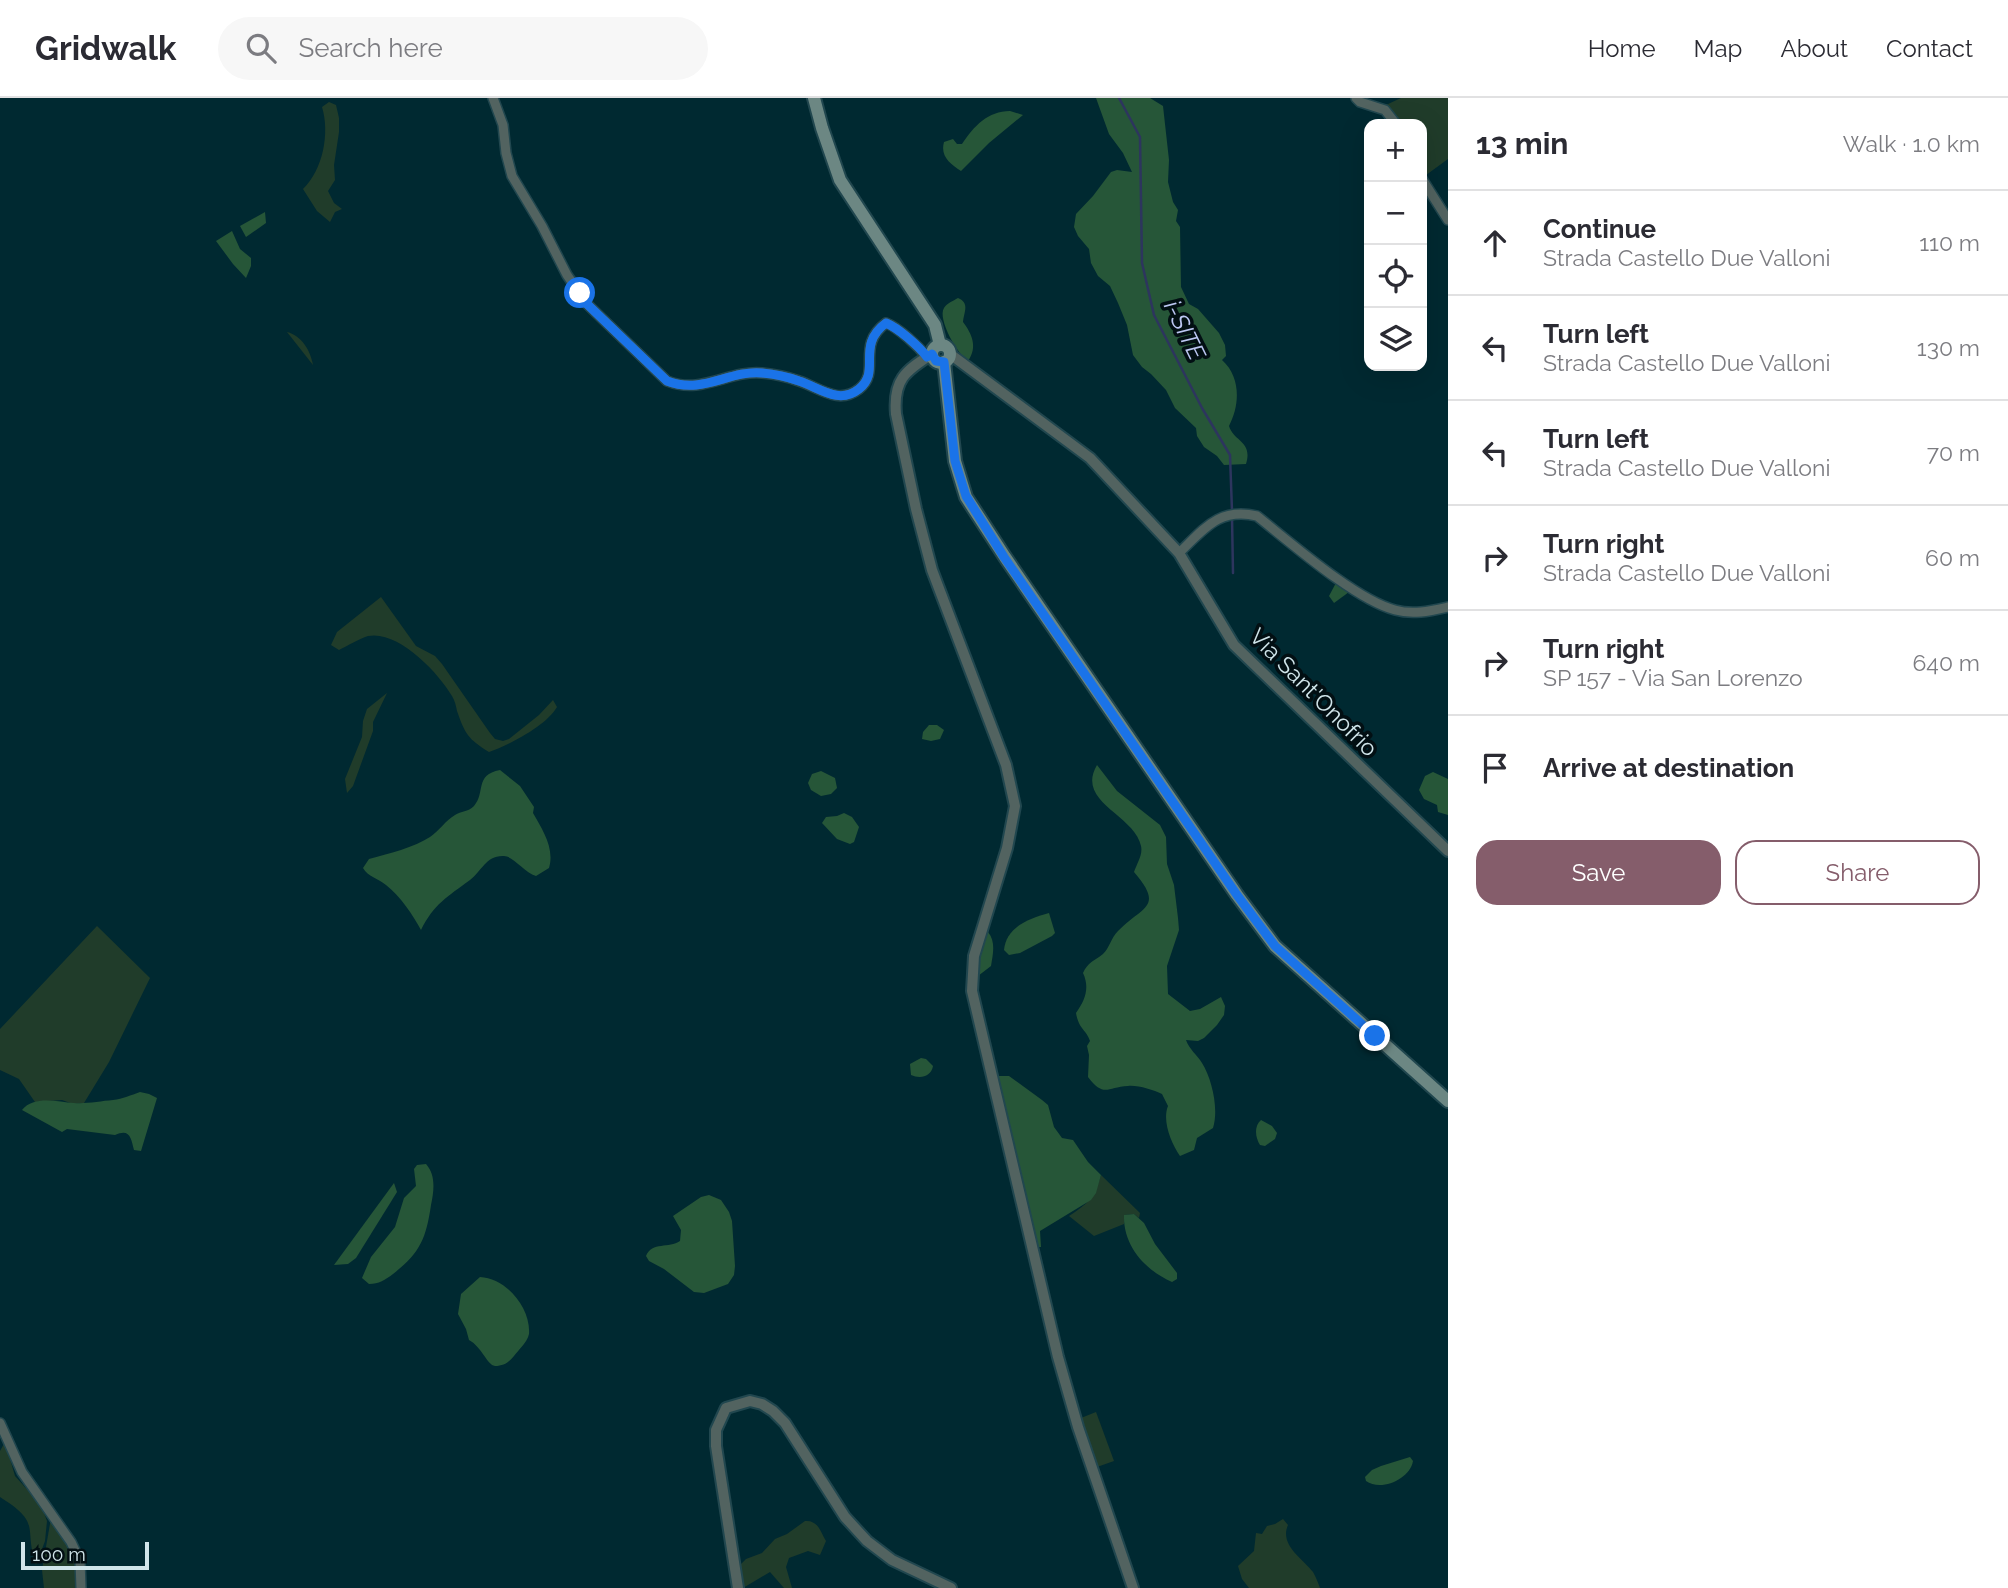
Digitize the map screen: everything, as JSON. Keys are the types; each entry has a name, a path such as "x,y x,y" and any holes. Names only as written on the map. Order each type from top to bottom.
{"main road":[{"path":"814,98 840,180 935,324 955,461 966,496 1004,557 1275,946 1448,1101"}],"street":[{"path":"493,98 503,125 512,176 567,275 587,304 667,381 680,386 696,387 760,373 799,381 842,397 860,388 866,380 870,365 869,340 876,330 886,323 898,327 905,338 920,348 939,354"},
{"path":"1356,98 1385,110 1392,119"},
{"path":"1424,182 1448,220"},
{"path":"939,354 906,373 898,384 895,400 902,445 932,570 997,741 1013,788 1016,806 1007,848 976,948 972,990 1058,1357 1078,1427 1133,1588"},
{"name":"Via Sant'Onofrio","path":"939,354 1090,458 1179,553 1234,645 1448,851"},
{"path":"1179,553 1215,519 1227,515 1257,516 1352,588 1372,600 1394,610 1422,613 1448,607"},
{"path":"738,1588 716,1446 716,1430 726,1408 750,1401 762,1404 785,1423 845,1517 867,1541 892,1560 951,1588"},
{"path":"0,1423 22,1472 71,1542 80,1561 81,1588"}],"green space":[{"path":"1096,98 1150,98 1163,106 1169,160 1168,182 1178,210 1176,221 1180,227 1181,287 1189,304 1198,309 1219,333 1225,345 1226,356 1222,360 1233,375 1237,391 1233,418 1229,426 1245,446 1246,464 1224,465 1204,447 1197,436 1196,428 1175,408 1166,390 1133,355 1127,325 1118,303 1110,286 1098,276 1091,263 1089,249 1074,227 1076,214 1111,172 1132,172 1123,153 1109,134"},
{"path":"1401,98 1448,98 1448,159 1427,174 1427,119 1397,119 1391,110 1382,104"},
{"path":"329,102 336,105 339,132 334,165 335,180 328,191 334,203 342,209 335,212 330,222 317,211 303,189 320,162 325,139 322,107"},
{"path":"1010,111 1023,115 961,171 947,159 943,151 944,142 953,139 957,144 962,144 982,121 995,114"},
{"path":"265,212 266,223 246,237 240,226"},
{"path":"232,231 240,249 251,258 246,278 216,241"},
{"path":"958,298 964,302 963,322 973,341 973,351 968,361 954,344 943,320 944,308"},
{"path":"287,332 305,344 313,365"},
{"path":"1337,581 1349,592 1334,603 1329,596"},
{"path":"381,597 416,646 435,656 442,664 495,739 509,739 553,700 557,707 536,728 489,752 465,731 446,686 427,665 404,646 380,636 365,637 339,650 331,645 337,632"},
{"path":"387,693 373,722 373,731 353,786 347,793 345,779 362,737 367,709"},
{"path":"929,725 937,725 944,730 940,739 922,739 923,732"},
{"path":"1097,765 1117,791 1160,825 1166,837 1167,864 1174,885 1179,930 1167,966 1168,994 1190,1011 1200,1009 1221,997 1225,1006 1224,1015 1204,1038 1198,1041 1186,1040 1209,1077 1215,1120 1213,1128 1197,1138 1194,1150 1180,1156 1168,1132 1168,1106 1162,1094 1132,1086 1106,1090 1098,1087 1088,1077 1087,1046 1090,1041 1076,1013 1086,994 1083,973 1089,964 1105,952 1116,934 1147,906 1149,900 1148,893 1134,872 1141,846 1128,825 1100,799 1094,789 1092,778"},
{"path":"500,770 520,786 534,807 533,813 549,846 549,868 536,876 507,857 493,858 442,902 421,930 396,895 363,868 369,859 424,841 452,817 472,808 484,780 492,772"},
{"path":"821,771 835,778 837,788 831,794 821,796 811,790 808,783 812,774"},
{"path":"1433,772 1448,779 1448,815 1438,812 1437,805 1424,799 1419,790 1425,776"},
{"path":"844,813 852,817 859,827 854,842 850,844 837,839 822,823 826,817"},
{"path":"1049,913 1055,933 1052,936 1020,953 1009,955 1004,950 1009,935 1020,925"},
{"path":"97,926 150,978 109,1062 84,1103 73,1104 62,1100 35,1102 19,1079 0,1070 0,1029"},
{"path":"984,930 992,940 991,966 978,976 976,957"},
{"path":"921,1058 933,1066 932,1070 925,1076 911,1075 910,1064"},
{"path":"996,1076 1009,1076 1048,1105 1054,1127 1062,1138 1073,1140 1101,1175 1091,1200 1040,1231 1041,1247 1035,1247"},
{"path":"140,1092 157,1098 141,1151 134,1150 127,1134 67,1129 62,1132 22,1110 33,1102 88,1103"},
{"path":"1261,1120 1272,1126 1277,1133 1275,1139 1265,1146 1260,1145 1256,1135 1257,1125"},
{"path":"426,1164 433,1178 433,1189 424,1236 416,1252 393,1274 382,1281 369,1284 362,1278 371,1257 395,1227 404,1198 416,1186 414,1169 417,1165"},
{"path":"1101,1175 1140,1213 1139,1218 1134,1214 1125,1215 1124,1224 1094,1236 1069,1216 1090,1199"},
{"path":"394,1183 397,1192 356,1258 348,1264 334,1265"},
{"path":"709,1195 721,1200 732,1221 734,1275 728,1284 704,1293 694,1292 649,1261 646,1256 652,1248 680,1241 681,1230 673,1216 701,1197"},
{"path":"1134,1214 1144,1223 1155,1244 1177,1273 1177,1279 1172,1282 1153,1271 1132,1247 1127,1237 1124,1215"},
{"path":"480,1277 499,1283 515,1296 529,1324 525,1343 510,1360 501,1365 492,1365 469,1340 458,1314 461,1294"},
{"path":"1096,1412 1114,1461 1097,1467 1081,1418"},
{"path":"5,1442 15,1476 41,1505 47,1521 45,1541 36,1565 27,1520 0,1497 0,1451"},
{"path":"1410,1457 1413,1461 1411,1467 1394,1482 1379,1485 1366,1481 1365,1477 1372,1470"},
{"path":"51,1518 70,1551 79,1588 44,1588 42,1570"},
{"path":"1283,1519 1288,1525 1286,1532 1289,1545 1313,1572 1320,1588 1249,1588 1242,1579 1238,1566 1254,1551 1256,1533 1262,1534 1267,1526"},
{"path":"805,1521 816,1524 826,1541 820,1555 808,1551 789,1558 786,1567 792,1588 784,1588 770,1572 743,1588 739,1566 746,1559 762,1553 775,1539"}],"waterway":[{"name":"i-SITE","path":"1119,98 1140,137 1142,263 1154,315 1202,408 1230,455 1232,511"},
{"name":"i-SITE","path":"1232,517 1233,573"}],"route":[{"path":"580,293 587,304 667,381 680,386 696,387 760,373 799,381 842,397 860,388 866,380 870,365 869,340 876,330 886,323 898,327 905,338 920,348 927,357 932,354 936,361 944,362 955,461 966,496 1004,557 1275,946 1375,1036"}]}
